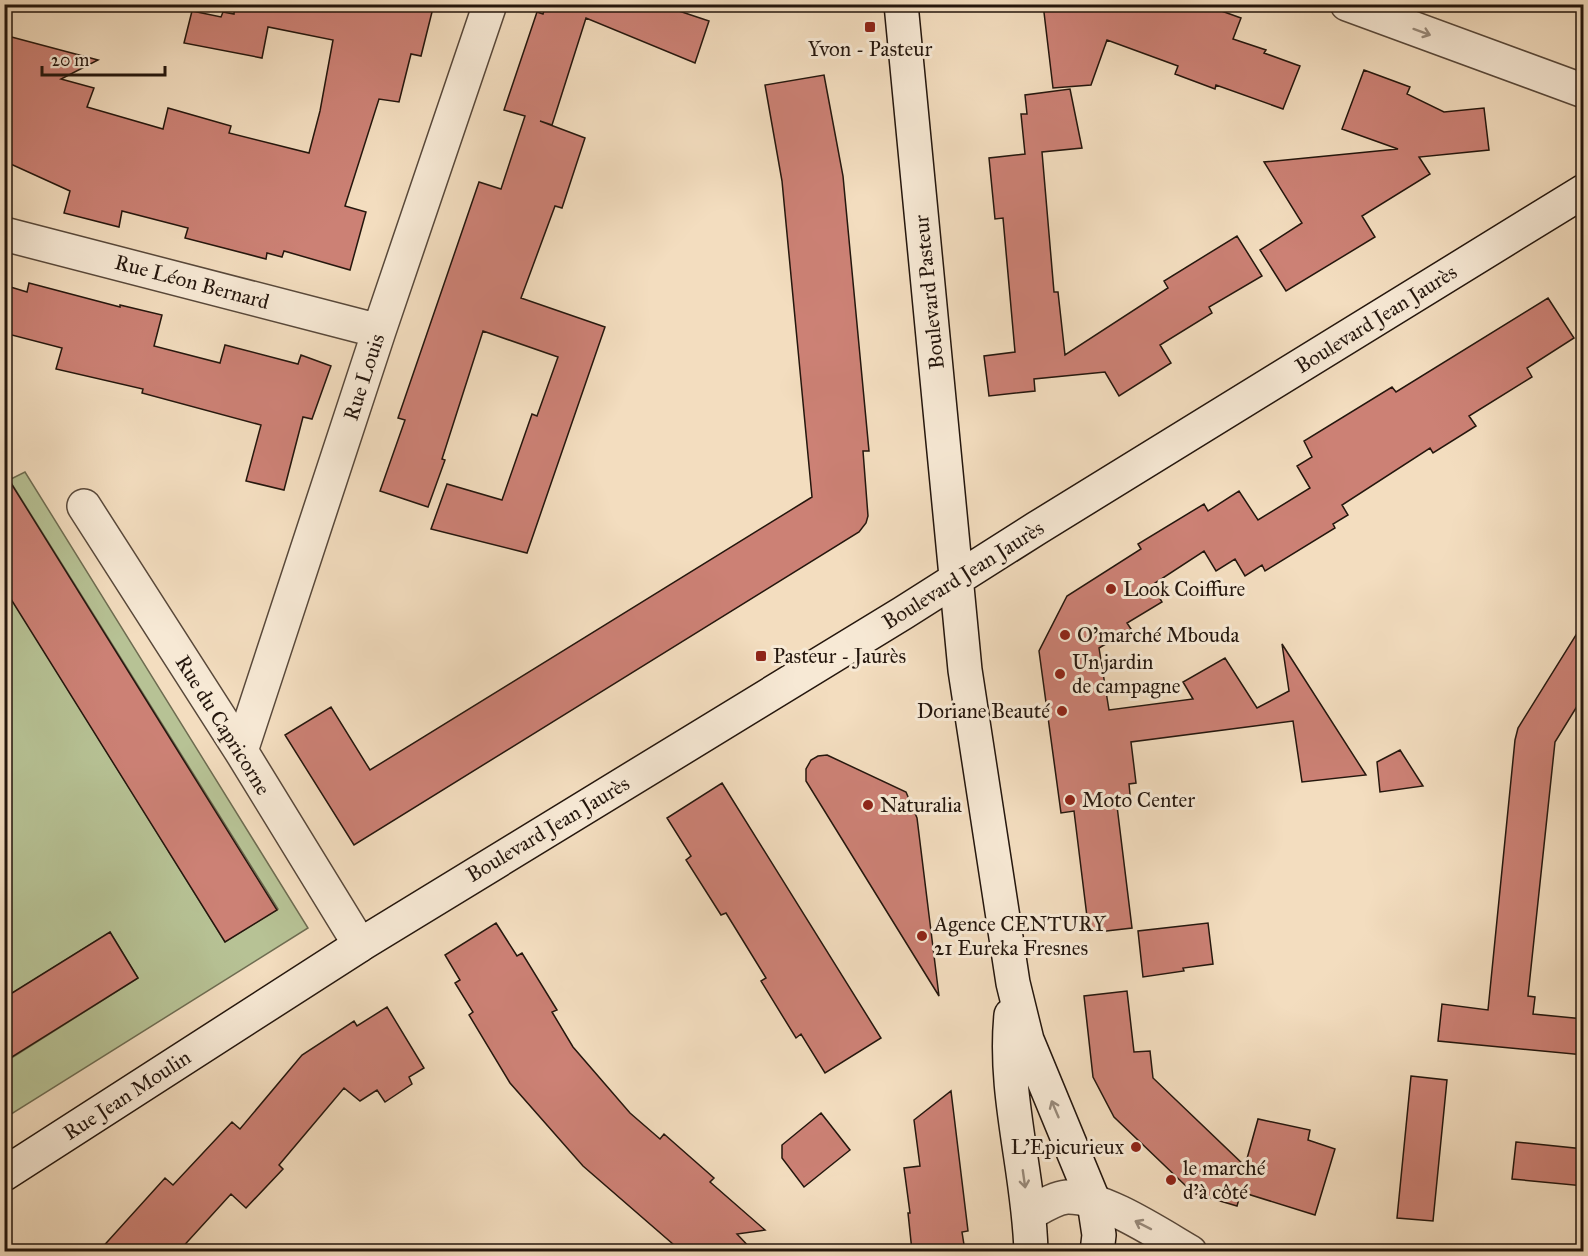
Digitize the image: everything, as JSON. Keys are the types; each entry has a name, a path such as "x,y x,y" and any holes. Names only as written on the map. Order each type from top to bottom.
{"street":[{"name":"Rue Louis","path":"241,751 379,331 490,4"},
{"name":"Boulevard Pasteur","path":"902,4 966,670 1013,983"},
{"path":"1347,4 1584,91"},
{"name":"Boulevard Jean Jaurès","path":"250,1016 360,945 1584,191"},
{"name":"Rue Léon Bernard","path":"4,234 379,331"},
{"name":"Rue du Capricorne","path":"84,506 241,751 360,945"},
{"path":"1013,983 1027,1040 1094,1202 1099,1235 1097,1251"},
{"path":"1013,983 1008,1037 1011,1082 1033,1250"},
{"name":"Rue Jean Moulin","path":"4,1174 250,1016"},
{"path":"1029,1214 1052,1201 1066,1197 1094,1202 1130,1218 1190,1251"}],"green space":[{"path":"4,469 11,479 25,472 308,928 5,1118 5,1062 138,978 110,932 5,998 5,588 225,942 278,909 10,481 5,484"}],"building":[{"path":"235,4 434,4 421,56 411,54 399,102 379,99 345,206 366,212 350,270 284,251 282,257 267,253 266,259 185,238 188,228 122,211 119,227 64,213 70,191 4,161 4,35 98,60 61,79 94,88 87,107 163,129 168,108 231,126 229,133 309,153 320,111 333,40 268,27 262,58 184,43 192,11 221,17 223,12 234,14"},
{"path":"546,4 658,4 709,21 695,63 586,18 552,125 540,121 585,138 562,208 555,206 521,298 605,327 527,553 431,529 447,484 502,500 532,414 537,416 558,357 483,331 442,459 445,460 428,507 380,491 405,420 398,418 479,182 501,189 525,116 504,110 537,12 543,14"},
{"path":"1043,4 1202,4 1241,18 1233,39 1266,50 1264,53 1300,66 1283,109 1216,85 1215,89 1175,74 1178,66 1107,40 1091,85 1053,88"},
{"path":"1364,70 1410,87 1407,94 1444,112 1484,108 1489,150 1419,157 1430,174 1362,216 1375,237 1286,291 1260,250 1302,223 1264,162 1398,149 1342,129"},
{"path":"824,75 843,176 869,451 863,451 868,516 866,523 859,532 354,845 285,735 331,707 370,770 812,497 782,181 765,85"},
{"path":"1070,89 1082,148 1042,152 1054,292 1058,292 1065,355 1168,288 1164,281 1237,236 1262,276 1209,307 1212,313 1160,345 1171,363 1119,396 1105,372 1034,379 1035,391 989,396 984,356 1015,352 1003,218 995,219 989,158 1025,154 1021,114 1027,114 1025,95"},
{"path":"29,283 120,307 120,305 162,315 154,346 220,363 225,345 298,364 301,355 331,366 312,419 303,417 284,490 246,481 261,425 142,393 143,389 56,369 62,348 4,333 4,285 27,292"},
{"path":"1548,298 1574,338 1527,368 1532,377 1469,416 1476,426 1433,453 1430,448 1342,505 1348,515 1333,524 1335,528 1265,571 1262,565 1245,576 1235,559 1216,571 1204,551 1152,585 1162,602 1127,623 1131,629 1099,648 1109,710 1193,699 1183,682 1225,658 1257,708 1289,691 1282,644 1366,775 1302,782 1293,721 1131,742 1136,783 1129,784 1131,804 1117,806 1132,928 1089,933 1074,811 1061,813 1039,651 1067,596 1141,549 1138,544 1204,504 1208,511 1239,491 1258,520 1310,488 1297,466 1312,457 1304,441 1392,387 1396,392"},
{"path":"4,472 277,910 225,942 4,588"},
{"path":"1584,622 1584,695 1555,742 1528,996 1535,997 1533,1014 1584,1019 1584,1055 1438,1041 1442,1004 1488,1010 1515,740 1518,728"},
{"path":"1400,750 1423,786 1380,792 1377,762"},
{"path":"827,755 906,792 917,818 939,996 806,781 806,769 811,760"},
{"path":"722,783 881,1038 825,1073 801,1034 796,1038 761,981 766,978 726,913 721,915 686,860 691,856 667,818"},
{"path":"496,923 517,956 522,953 557,1010 552,1012 573,1047 630,1113 660,1139 664,1134 714,1178 710,1182 765,1230 737,1234 753,1251 681,1251 583,1166 510,1083 469,1015 473,1012 455,983 460,980 445,955"},
{"path":"1208,923 1213,964 1143,977 1138,931"},
{"path":"110,932 138,978 4,1062 4,998"},
{"path":"1127,991 1134,1052 1150,1051 1153,1078 1245,1166 1258,1119 1310,1130 1308,1140 1335,1149 1315,1215 1241,1192 1237,1206 1186,1191 1186,1186 1114,1117 1093,1077 1084,996"},
{"path":"387,1007 424,1068 409,1077 412,1084 385,1102 377,1090 360,1101 344,1088 279,1165 283,1169 246,1208 231,1194 179,1251 99,1251 165,1178 173,1185 232,1122 240,1129 302,1055 354,1021 357,1026"},
{"path":"1411,1076 1447,1080 1433,1221 1397,1218"},
{"path":"951,1091 968,1231 962,1232 965,1251 912,1251 904,1168 920,1166 914,1120"},
{"path":"821,1113 850,1150 804,1187 782,1158 782,1145"},
{"path":"1516,1142 1584,1149 1584,1186 1512,1179"}],"place":[{"name":"Yvon - Pasteur","path":"870,27"},
{"name":"Look Coiffure","path":"1111,589"},
{"name":"O'marché Mbouda","path":"1065,635"},
{"name":"Pasteur - Jaurès","path":"761,656"},
{"name":"Un jardin de campagne","path":"1060,674"},
{"name":"Doriane Beauté","path":"1062,711"},
{"name":"Moto Center","path":"1070,800"},
{"name":"Naturalia","path":"868,805"},
{"name":"Agence CENTURY 21 Eureka Fresnes","path":"922,936"},
{"name":"L'Epicurieux","path":"1136,1147"},
{"name":"le marché d'à côté","path":"1171,1180"}]}
